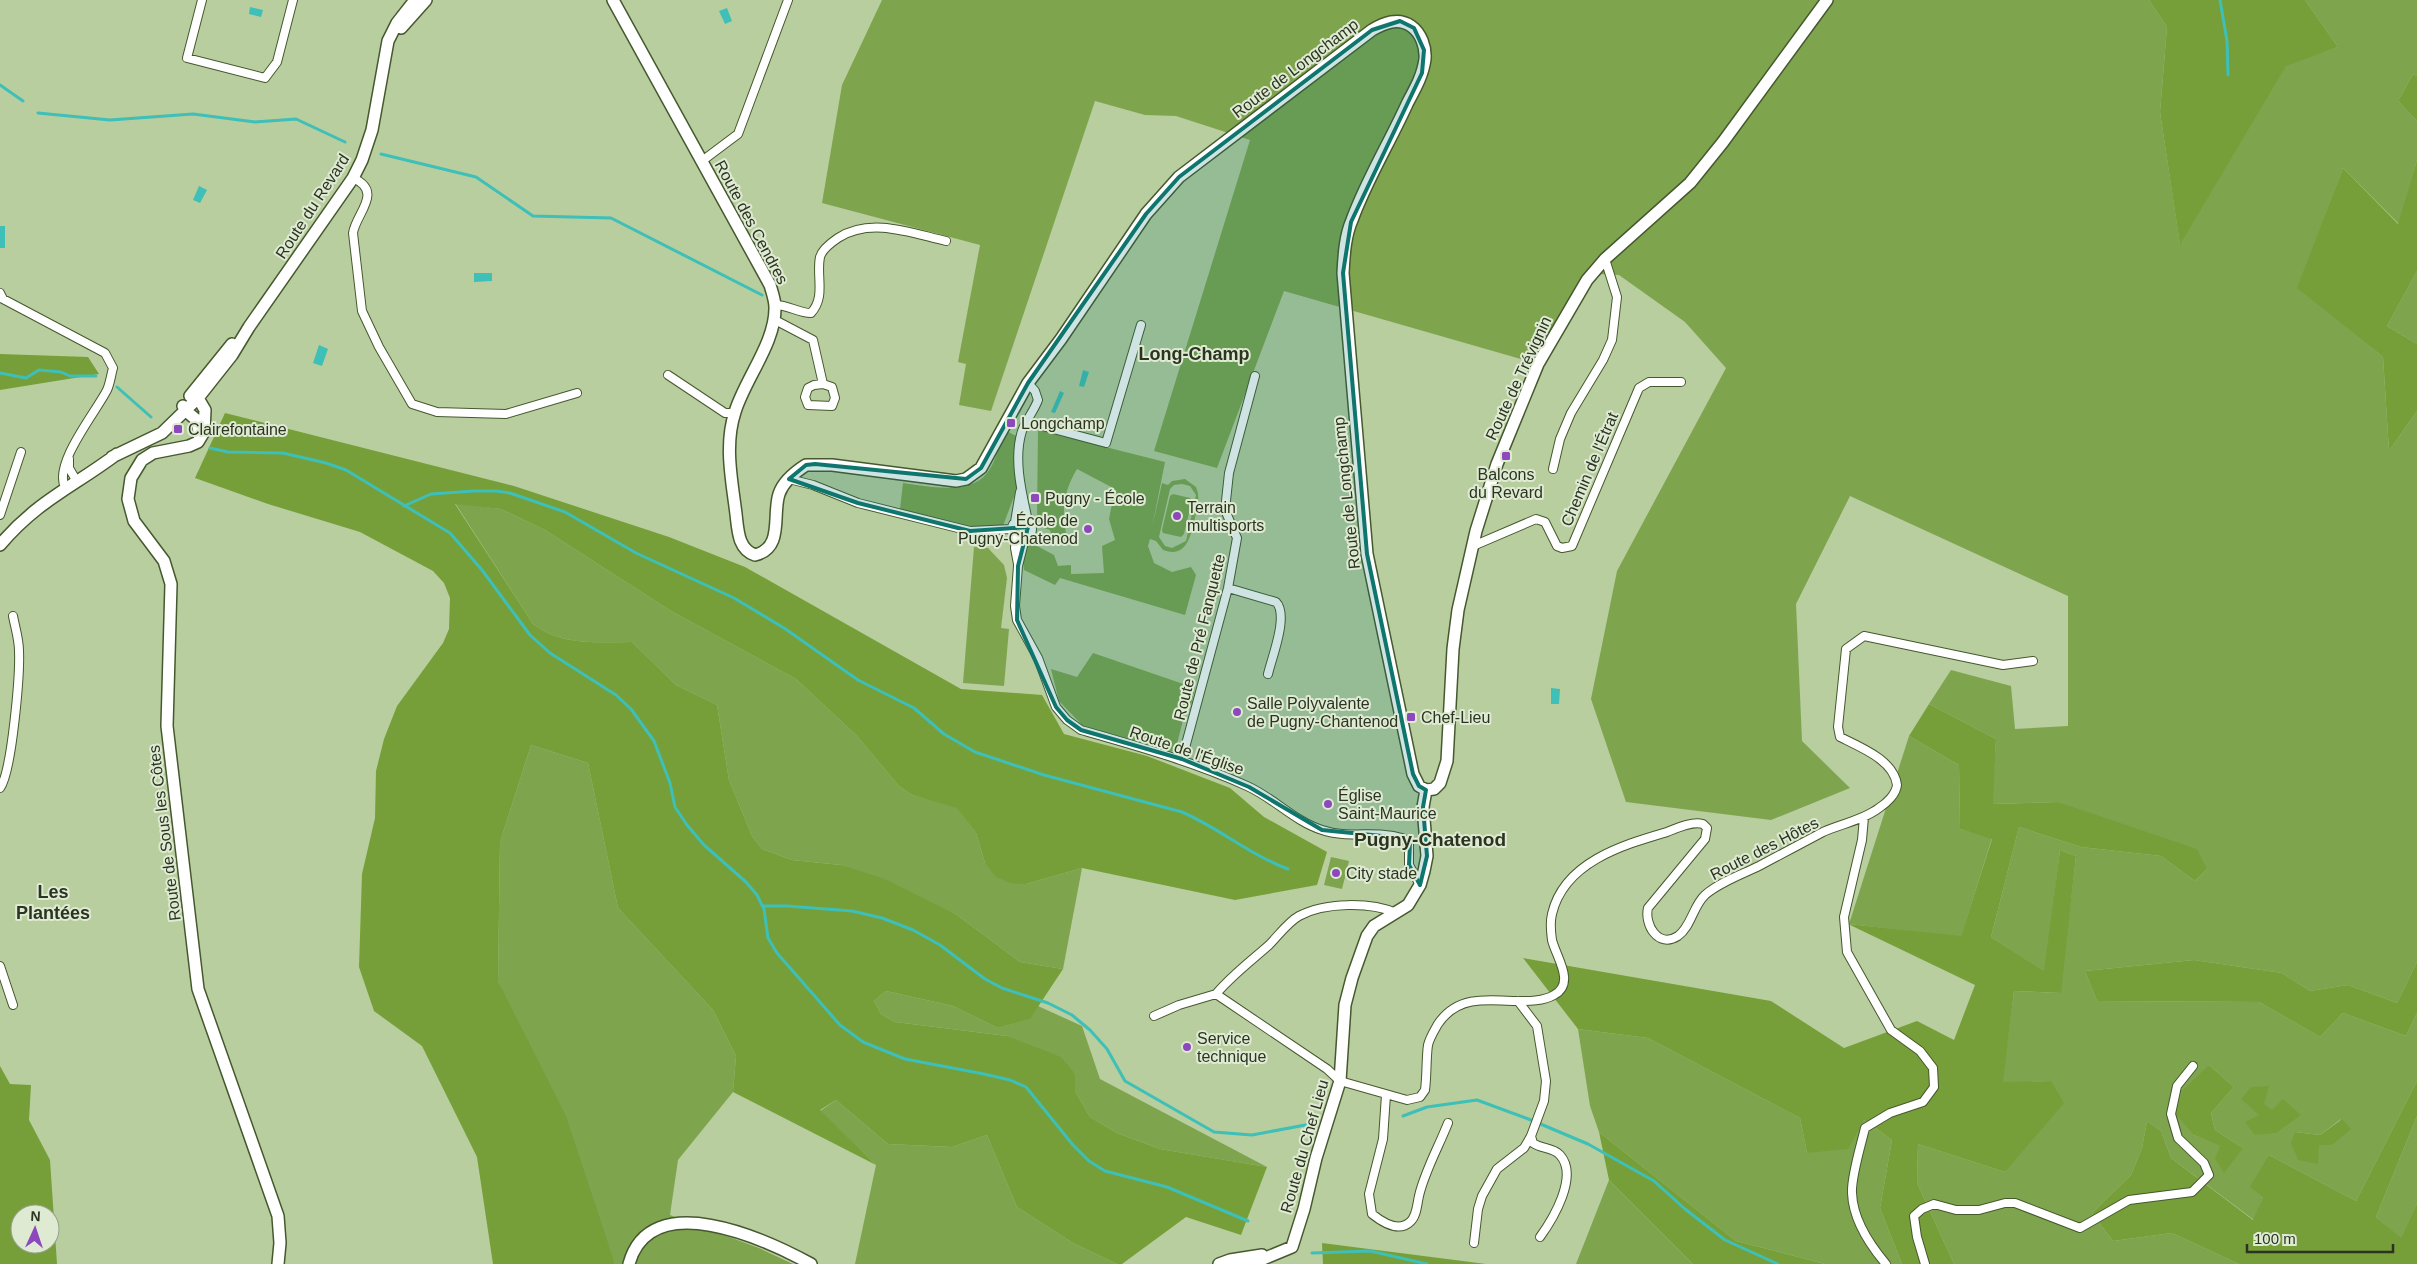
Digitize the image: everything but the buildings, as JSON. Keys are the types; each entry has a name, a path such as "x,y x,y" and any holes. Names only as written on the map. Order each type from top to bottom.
{"street":[{"path":"202,0 186,58 265,78 277,62 293,0"},
{"name":"Route du Revard","path":"0,545 26,516 65,487 112,457 155,437 232,355 248,327 353,178 362,160 372,130 384,64 400,31 422,0"},
{"name":"Route des Cendres","path":"613,0 770,285 775,305 775,320 734,414 729,459 738,536 741,545 749,553 761,554 772,545 778,494 789,479"},
{"path":"702,161 738,134 788,0"},
{"name":"Route de Trévignin","path":"1426,790 1434,789 1440,783 1445,773 1448,750 1452,649 1458,610 1473,546 1496,464 1538,364 1587,280 1606,259 1690,183 1723,142 1827,0"},
{"name":"Route de Longchamp","path":"789,479 806,465 815,464 956,481 966,479 981,468 1025,388 1061,339 1146,214 1179,177 1372,30 1382,24 1400,21 1414,28 1419,34 1424,50 1422,72 1367,184 1351,222 1345,250 1343,272 1366,554 1413,774 1419,786 1426,790"},
{"path":"353,178 368,193 368,199 354,224 353,233 362,310 379,347 412,404 421,409 445,413 506,414 577,392"},
{"path":"775,305 784,305 801,313 812,313 818,306 820,256 831,242 847,232 868,227 886,227 946,241"},
{"path":"1553,469 1560,439 1571,413 1604,360 1612,340 1617,297 1606,259"},
{"path":"0,293 3,299 105,353 113,368 108,389 73,448 62,474 65,487"},
{"path":"775,320 813,340 824,384"},
{"path":"1027,422 1106,443 1141,325"},
{"path":"668,375 726,413 734,414"},
{"name":"Route de Pré Fanquette","path":"1182,760 1228,588 1236,538 1226,510 1229,472 1255,376"},
{"name":"Chemin de l'Étrat","path":"1473,546 1536,519 1545,522 1557,546 1562,548 1572,546 1639,388 1649,382 1681,382"},
{"path":"789,479 813,485 858,503 970,531 1015,529 1025,538 1030,535 1032,529 1028,520 1022,488 1019,455 1022,432 1038,400 1035,391 1025,388"},
{"path":"194,397 205,410 206,425 198,442"},
{"path":"184,408 198,421 198,442"},
{"name":"Route de Sous les Côtes","path":"198,442 190,446 153,453 142,460 131,478 128,499 134,521 164,562 171,584 168,726 198,989 278,1216 280,1243 278,1264"},
{"path":"0,515 22,452"},
{"path":"69,458 69,468 76,480"},
{"name":"Route de l'Église","path":"1018,566 1015,548 1015,529 1022,488"},
{"path":"1015,529 1022,519 1028,520"},
{"name":"Route de l'Église","path":"1025,538 1018,566 1015,606 1017,620 1038,658 1051,696 1062,715 1081,730 1182,760 1249,787 1294,816 1322,830 1346,835 1402,838 1409,843 1409,865 1420,885"},
{"path":"1228,588 1276,602 1280,606 1282,620 1268,674"},
{"path":"0,788 5,781 12,749 19,650 13,616"},
{"name":"Route des Hôtes","path":"1340,1082 1386,1096 1412,1100 1423,1094 1425,1090 1430,1039 1440,1020 1458,1005 1482,999 1538,1000 1554,995 1560,988 1564,977 1552,940 1552,912 1557,900 1572,879 1580,870 1600,856 1692,824 1703,824 1707,828 1705,839 1648,908 1646,916 1652,932 1658,936 1670,939 1678,936 1704,896 1712,890 1822,833 1864,817 1880,808 1892,797 1897,788 1896,781 1886,764 1840,737 1838,727 1846,649 1864,636 2004,665 2033,661"},
{"path":"1154,1016 1179,1005 1216,994 1234,973 1299,916 1335,906 1368,906 1396,913 1408,905 1420,885 1427,856 1423,806 1426,790"},
{"path":"1864,817 1862,840 1844,917 1847,952 1892,1030 1920,1051 1932,1068 1934,1087 1923,1102 1890,1113 1864,1128 1851,1192 1859,1225 1870,1246 1886,1264"},
{"name":"Route du Chef Lieu","path":"1282,1252 1292,1247 1304,1209 1316,1158 1340,1082 1345,1005 1367,936 1374,926 1396,913"},
{"path":"0,966 13,1005"},
{"path":"1216,994 1327,1069 1340,1082"},
{"path":"1474,1243 1478,1209 1486,1189 1497,1169 1524,1148 1533,1132 1544,1101 1546,1081 1537,1026 1518,1001"},
{"path":"1925,1264 1917,1237 1914,1216 1922,1209 1934,1204 1956,1210 1979,1210 2015,1202 2080,1228 2129,1200 2192,1192 2209,1175 2204,1163 2178,1138 2171,1114 2178,1086 2193,1066"},
{"path":"1386,1096 1383,1139 1369,1194 1372,1214 1384,1224 1400,1227 1410,1222 1415,1216 1420,1191 1448,1123"},
{"path":"1533,1132 1533,1143 1538,1147 1549,1148 1560,1154 1568,1174 1554,1217 1540,1237"},
{"path":"629,1264 642,1238 662,1225 678,1223 719,1227 750,1235 811,1264"},
{"path":"1219,1264 1230,1260 1282,1252"},
{"path":"1250,1264 1282,1252"}],"highlighted area":[{"path":"1400,21 1414,28 1424,50 1422,73 1351,222 1343,273 1367,554 1413,774 1419,786 1426,790 1423,807 1427,856 1420,885 1409,865 1410,842 1402,838 1322,830 1249,787 1182,759 1081,730 1067,720 1056,707 1017,620 1018,566 1028,527 970,531 858,503 789,479 806,465 815,464 966,479 981,468 1028,383 1146,214 1179,177 1372,30"}],"green space":[{"path":"882,0 2149,0 2167,27 2160,112 2180,244 2286,65 2338,47 2305,0 2417,0 2417,76 2413,74 2398,101 2417,121 2417,160 2399,224 2343,168 2298,288 2383,357 2389,451 2417,411 2417,962 2397,1003 2348,985 2310,991 2282,973 2194,960 2085,971 2097,1001 2259,1002 2320,1037 2343,1013 2406,1036 2417,1013 2417,1081 2356,1201 2269,1155 2263,1197 2254,1220 2171,1158 2161,1131 2147,1121 2142,1148 2131,1175 2092,1213 2113,1241 2172,1233 2239,1264 1954,1264 1917,1183 1918,1144 2005,1172 2051,1081 2002,1083 2014,991 2060,993 2076,856 2060,850 2045,972 1991,937 2019,827 2081,847 2161,856 2195,881 2207,869 2058,802 1992,804 1996,739 1929,704 1951,670 2011,686 2015,729 2068,726 2068,596 1850,496 1796,604 1802,741 1850,788 1771,820 1626,802 1591,699 1617,571 1726,368 1685,322 1619,275 1598,274 1570,318 1545,366 1284,291 1217,468 1154,451 1250,140 1176,116 1145,115 1095,101 991,411 959,405 966,364 958,362 980,245 822,203 842,85","holes":["2209,1065 2234,1087 2211,1113 2215,1130 2243,1148 2221,1146 2194,1135","2341,1119 2332,1145 2319,1145 2295,1132 2320,1135"]},
{"path":"2149,0 2305,0 2338,47 2286,66 2180,245 2160,112 2167,27"},
{"path":"2413,74 2417,76 2417,121 2398,101"},
{"path":"2417,160 2417,271 2387,326 2417,344 2417,411 2389,451 2383,357 2297,288 2343,168 2398,224"},
{"path":"2417,271 2417,344 2387,326"},
{"path":"0,354 88,357 99,374 0,390"},
{"path":"225,413 514,486 669,537 745,567 961,689 1042,695 1064,734 1147,756 1230,788 1264,817 1327,852 1317,885 1235,900 1082,868 1026,884 1010,883 996,877 985,863 976,833 957,808 912,795 899,786 856,735 796,679 671,611 545,530 501,509 455,504 533,624 544,631 568,639 593,642 632,642 676,685 717,705 729,780 752,836 762,849 792,860 841,865 885,879 957,915 1020,962 1063,969 1030,1019 998,1028 953,1006 886,991 874,1001 881,1014 895,1022 1007,1036 1061,1057 1075,1074 1075,1091 1090,1117 1117,1133 1160,1149 1267,1167 1241,1235 1186,1217 1122,1264 1117,1264 1073,1243 1017,1207 987,1135 952,1147 888,1144 836,1100 820,1110 876,1165 733,1092 736,1056 713,1010 618,908 588,763 531,745 500,842 498,981 566,1116 615,1264 493,1264 477,1157 422,1046 374,1011 359,967 362,874 375,818 376,771 384,739 397,706 443,643 449,629 450,598 444,583 433,571 360,532 268,504 195,478"},
{"path":"1005,430 1016,436 1016,491 1003,526 972,529 900,509 903,483 948,488 970,485 979,480 987,473 993,463"},
{"path":"1038,430 1165,462 1152,528 1162,483 1168,485 1172,481 1185,479 1196,487 1198,496 1192,528 1188,540 1181,549 1170,552 1163,550 1156,541 1150,539 1148,546 1154,563 1172,572 1191,567 1196,575 1185,615 1060,578 1055,585 1024,570 1022,551 1029,545 1037,546 1054,555 1058,566 1071,565 1071,574 1104,573 1102,546 1115,540 1109,519 1115,489 1077,469 1068,488 1064,505 1068,544 1057,544 1053,540 1050,530 1044,528 1037,519","holes":["1174,485 1190,486 1196,495 1186,541 1172,548 1165,546 1159,537 1170,489"]},
{"name":"Terrain multisports","path":"1173,494 1190,498 1192,501 1184,534 1181,537 1163,533 1162,530 1170,496"},
{"path":"455,503 501,509 545,530 671,611 796,679 856,735 899,786 912,795 957,807 976,833 985,863 1026,884 1082,868 1063,969 1020,962 957,915 841,865 792,860 762,849 752,836 729,780 717,705 676,685 632,642 593,642 568,639 544,631 533,624"},
{"path":"974,547 988,548 1004,565 1007,578 1001,628 1009,629 1004,686 963,683"},
{"path":"1093,653 1195,688 1191,705 1187,704 1177,744 1183,746 1181,751 1175,752 1083,726 1059,701 1051,669 1077,677"},
{"path":"1929,704 1996,739 1993,804 2058,802 2197,849 2207,869 2195,881 2161,856 2081,847 2019,827 1991,937 2044,971 2060,850 2076,856 2061,993 2014,991 2003,1082 2051,1081 2064,1103 2005,1172 1918,1144 1917,1183 1954,1264 1902,1264 1880,1208 1892,1140 1864,1120 1848,1149 1807,1153 1800,1118 1648,1038 1578,1029 1523,958 1771,1001 1844,1048 1917,1021 1954,1040 1975,985 1848,924 1961,936 1992,839 1960,829 1959,765 1909,736"},
{"path":"1909,736 1959,765 1960,829 1992,838 1961,937 1849,924"},
{"path":"531,745 588,763 618,908 713,1010 736,1056 733,1092 678,1160 670,1215 759,1248 793,1264 615,1264 498,981 500,842"},
{"name":"City stade","path":"1331,857 1349,861 1342,889 1324,885"},
{"path":"2194,960 2282,973 2310,991 2348,985 2397,1003 2417,962 2417,1013 2406,1036 2343,1013 2320,1037 2259,1002 2097,1001 2085,971"},
{"path":"886,991 953,1006 998,1028 1029,1019 1038,1006 1082,1026 1100,1079 1267,1167 1160,1149 1117,1133 1090,1117 1075,1091 1075,1074 1007,1036 895,1022 881,1014 874,1001"},
{"path":"1578,1029 1648,1038 1800,1118 1807,1153 1864,1120 1892,1140 1880,1208 1902,1264 1825,1264 1736,1241 1599,1132 1590,1106"},
{"path":"2209,1065 2234,1087 2211,1113 2215,1130 2243,1148 2224,1173 2215,1159 2220,1146 2194,1135 2176,1114 2182,1091"},
{"path":"0,1066 10,1084 31,1085 29,1120 50,1160 53,1204 10,1204 10,1254 56,1254 57,1264 0,1264"},
{"path":"2417,1081 2417,1116 2376,1217 2401,1238 2417,1203 2417,1264 2239,1264 2172,1233 2113,1241 2092,1213 2131,1175 2142,1148 2147,1121 2161,1131 2171,1158 2253,1220 2263,1197 2250,1187 2269,1155 2356,1201"},
{"path":"2269,1086 2264,1104 2272,1110 2283,1099 2301,1115 2276,1133 2255,1135 2245,1122 2259,1115 2241,1099 2251,1087"},
{"path":"836,1100 888,1144 952,1147 987,1135 1017,1207 1073,1243 1117,1264 855,1264 876,1165 820,1111"},
{"path":"2417,1116 2417,1203 2401,1239 2376,1217"},
{"path":"2342,1119 2351,1129 2332,1145 2319,1145 2318,1164 2298,1160 2291,1143 2295,1132 2320,1135"},
{"path":"1599,1132 1736,1241 1825,1264 1693,1264 1609,1180"},
{"path":"1609,1180 1693,1264 1576,1264"},
{"path":"1322,1243 1486,1264 1323,1264"}],"water":[{"path":"250,7 263,10 261,17 249,14"},
{"path":"727,8 732,21 725,24 719,11"},
{"path":"199,186 207,190 200,203 193,200"},
{"path":"0,226 5,226 5,248 0,248"},
{"path":"474,273 492,273 492,281 474,282"},
{"path":"319,345 328,349 322,366 313,363"},
{"path":"1083,370 1089,372 1084,387 1079,386"},
{"path":"1060,391 1064,393 1055,413 1051,412"},
{"path":"1551,688 1560,689 1559,704 1551,704"}],"waterway":[{"path":"2220,0 2227,41 2228,75"},
{"path":"0,85 23,101"},
{"path":"38,113 110,120 193,114 255,122 296,119 345,142"},
{"path":"381,154 476,177 533,216 611,218 762,295"},
{"path":"0,373 26,378 39,370 61,372 70,376 96,376"},
{"path":"117,387 151,417"},
{"path":"210,448 228,452 283,453 326,463 346,470 450,533 482,570 530,635 550,653 616,695 631,709 654,741 670,783 675,807 704,845 746,882 757,895 764,909 768,938 777,953 840,1025 863,1042 905,1059 1010,1080 1026,1087 1073,1145 1089,1161 1105,1171 1167,1187 1248,1221"},
{"path":"404,506 431,494 496,491 510,493 565,512 636,553 734,598 784,628 858,680 914,708 944,734 975,752 1044,775 1182,812 1288,869"},
{"path":"762,906 852,911 882,918 913,930 940,945 985,979 1002,988 1048,1003 1072,1015 1090,1030 1107,1049 1125,1081 1214,1132 1252,1135 1316,1123"},
{"path":"1403,1116 1427,1107 1477,1100 1531,1120 1588,1144 1654,1181 1685,1209 1725,1240 1778,1264"},
{"path":"1312,1253 1370,1251 1427,1264"}],"place":[{"name":"Longchamp","path":"1011,423"},
{"name":"Clairefontaine","path":"178,429"},
{"name":"Balcons du Revard","path":"1506,456"},
{"name":"Pugny - École","path":"1035,498"},
{"name":"Terrain multisports","path":"1177,516"},
{"name":"École de Pugny-Chatenod","path":"1088,529"},
{"name":"Salle Polyvalente de Pugny-Chantenod","path":"1237,712"},
{"name":"Chef-Lieu","path":"1411,717"},
{"name":"Église Saint-Maurice","path":"1328,804"},
{"name":"City stade","path":"1336,873"},
{"name":"Service technique","path":"1187,1047"}],"district":[{"name":"Long-Champ","path":"1194,354"},
{"name":"Pugny-Chatenod","path":"1430,839"},
{"name":"Les Plantées","path":"53,902"}]}
